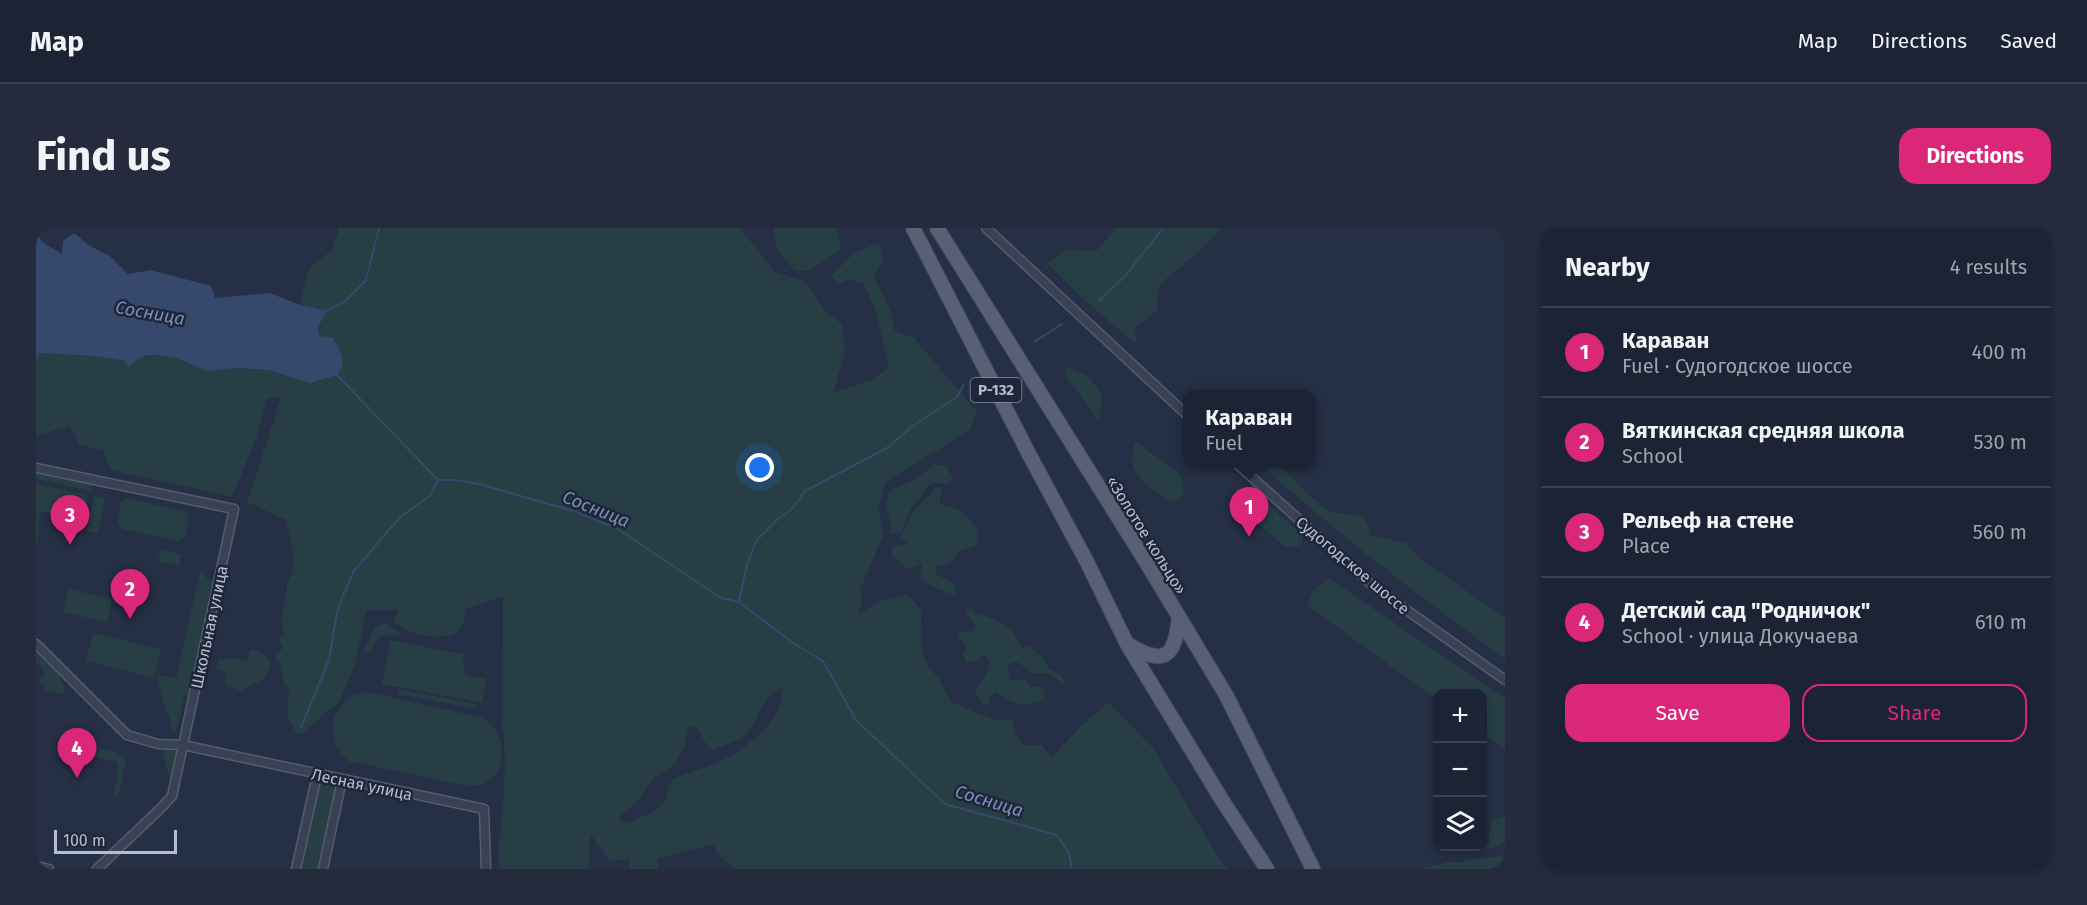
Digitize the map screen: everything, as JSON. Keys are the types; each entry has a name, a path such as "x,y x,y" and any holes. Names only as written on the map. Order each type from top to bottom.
{"main road":[{"name":"Р-132","path":"913,228 1030,456 1088,562 1127,644 1267,869"},
{"name":"«Золотое кольцо»","path":"937,228 1226,695 1313,869"},
{"path":"1127,644 1147,656 1168,653 1175,645 1179,617"}],"street":[{"path":"987,228 1183,411"},
{"name":"Школьная улица","path":"36,468 234,509 172,796 97,869"},
{"name":"Судогодское шоссе","path":"1241,468 1373,586 1505,680"},
{"name":"Лесная улица","path":"36,644 127,735 158,744 183,745 484,809 486,869"},
{"path":"297,869 317,775"},
{"path":"323,869 342,780"},
{"path":"36,866 50,869"}],"shaded area":[{"path":"339,228 740,228 775,272 806,282 825,311 842,324 845,352 833,393 872,380 889,367 875,309 864,284 849,279 839,284 831,276 854,253 879,243 883,261 874,275 891,313 895,331 914,338 977,412 970,430 887,481 878,506 884,534 860,589 862,602 859,616 876,602 907,594 921,609 922,651 929,667 940,680 951,702 990,718 1006,721 1013,719 1015,734 1024,745 1042,745 1052,757 1108,702 1154,749 1227,869 734,869 717,853 714,844 658,859 658,869 629,869 630,859 609,861 591,835 588,869 500,869 499,845 505,765 502,727 503,596 465,609 464,621 460,629 452,635 444,636 424,636 406,630 394,620 398,610 366,610 355,665 339,702 302,734 297,734 287,717 289,689 283,682 280,663 275,659 275,655 283,648 278,639 284,633 281,620 287,582 293,572 293,554 286,520 247,502 281,398 267,398 256,439 232,497 111,470 103,450 80,445 69,426 36,436 36,360 37,356 42,353 95,356 125,361 157,355 176,358 207,371 237,368 268,370 310,383 338,375 318,327 327,311 300,305 309,268 332,250","holes":["781,688 781,698 773,718 749,743 725,759 672,780 665,799 654,811 628,823 620,821 620,816 635,804 654,778 675,764 685,747 687,730 690,727 694,726 697,729 712,750 739,740 748,732 769,696"]},
{"path":"774,228 836,228 841,245 839,251 811,270 796,271 779,252"},
{"path":"1116,228 1221,228 1202,249 1159,285 1157,310 1135,328 1137,345 1084,300 1047,263 1068,249 1096,251"},
{"path":"1065,369 1087,375 1103,396 1098,420 1066,376"},
{"path":"1136,442 1181,475 1184,494 1171,502 1146,485 1132,462"},
{"path":"933,465 945,465 954,479 946,484 931,483 911,509 902,532 888,534 892,528 886,505 889,491 918,478"},
{"path":"1264,468 1283,468 1310,496 1330,512 1362,516 1369,527 1370,535 1406,543 1421,559 1505,618 1505,659 1411,589"},
{"path":"36,474 91,485 90,491 36,479"},
{"path":"36,484 88,495 81,530 51,523 50,513 43,511 40,516 36,549"},
{"path":"937,486 941,488 940,504 962,512 977,530 977,545 960,551 950,563 936,566 935,573 955,585 956,595 921,580 922,564 908,569 890,554 894,546 908,543 901,537 908,521"},
{"path":"1250,488 1303,536 1302,544 1291,548 1284,546 1241,509 1238,497 1242,489"},
{"path":"94,496 105,498 98,533 87,531"},
{"path":"127,498 187,512 189,518 185,537 177,541 122,529 118,521 121,502"},
{"path":"161,550 181,554 179,566 158,561"},
{"path":"200,572 205,573 207,579 215,581 191,692 189,697 184,695 180,719 174,734 157,675 176,678"},
{"path":"1328,578 1505,698 1505,749 1487,736 1487,689 1433,689 1433,697 1307,605 1314,590"},
{"path":"68,589 112,599 107,622 63,612"},
{"path":"966,609 974,609 975,613 989,617 1009,628 1023,648 1030,646 1045,660 1048,668 1060,674 1067,685 1046,673 1031,674 1020,663 1012,662 1008,667 1010,680 1026,680 1030,687 1043,687 1045,699 1025,705 1009,700 996,692 991,696 989,705 981,703 975,690 988,670 990,661 984,656 974,662 966,662 963,655 967,647 958,636 960,632 974,631 975,624 969,618"},
{"path":"386,623 401,635 380,636 369,651 362,655 375,627"},
{"path":"93,633 161,649 154,678 86,661"},
{"path":"390,640 463,654 465,675 486,679 482,703 382,684"},
{"path":"250,650 261,652 271,664 265,677 242,691 227,686 226,672 217,668 218,660 233,658 247,661"},
{"path":"36,653 58,673 65,687 63,694 46,690 39,681 45,673 36,660"},
{"path":"398,689 475,704 476,709 399,694"},
{"path":"364,692 483,718 490,724 500,740 502,759 499,768 494,776 484,783 467,786 348,761 335,745 332,724 337,711 351,696"},
{"path":"66,744 115,752 126,758 117,797 114,796 118,775 116,762 75,755 71,750 63,748"},
{"path":"163,748 179,749 172,785 162,751"},
{"path":"323,780 333,785 337,796 321,869 299,869 317,785"},
{"path":"1505,816 1505,843 1487,850 1492,821"},
{"path":"1505,856 1505,869 1422,869 1447,862 1463,863 1465,860"}],"water":[{"path":"36,232 42,242 62,254 63,241 74,233 90,246 111,257 128,274 151,270 211,286 215,298 270,293 300,305 327,311 318,327 320,336 333,338 342,356 341,370 338,375 310,383 268,370 237,368 207,371 176,358 157,355 145,356 129,367 125,361 95,356 42,353 36,360"}],"waterway":[{"path":"326,311 344,302 366,280 379,228"},
{"path":"1099,301 1126,275 1163,228"},
{"path":"1034,342 1062,324"},
{"name":"Сосница","path":"336,374 438,480 479,484 576,512 618,529 721,598 739,602 793,643 823,661 856,720 945,804 1057,835 1069,853 1072,869"},
{"path":"739,601 747,565 756,541 778,519 791,510 805,491 887,448 914,425 957,397 964,384"},
{"path":"301,727 329,660 341,600 354,571 400,517 430,496 438,480"}],"place":[{"name":"Караван","path":"1249,537"},
{"name":"Рельеф на стене","path":"70,545"},
{"name":"Вяткинская средняя школа","path":"130,619"},
{"name":"Детский сад \"Родничок\"","path":"77,778"}]}
